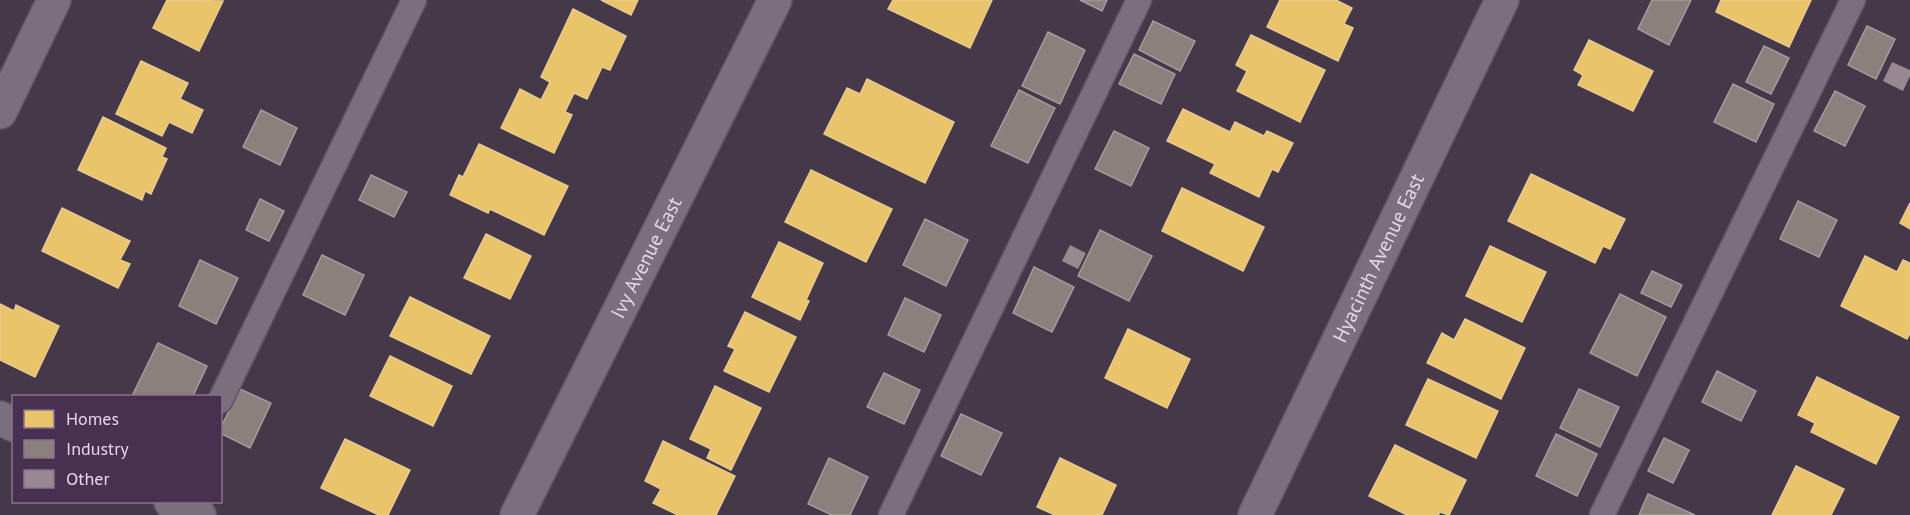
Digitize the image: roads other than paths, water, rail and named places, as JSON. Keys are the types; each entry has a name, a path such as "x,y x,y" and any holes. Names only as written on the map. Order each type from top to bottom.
{"street":[{"path":"0,112 54,0"},
{"name":"Ivy Avenue East","path":"517,515 775,0"},
{"name":"Hyacinth Avenue East","path":"1255,515 1502,0"},
{"path":"174,503 199,515"}],"lane":[{"path":"222,397 414,0"},
{"path":"891,515 1139,0"},
{"path":"1602,515 1853,0"}]}
